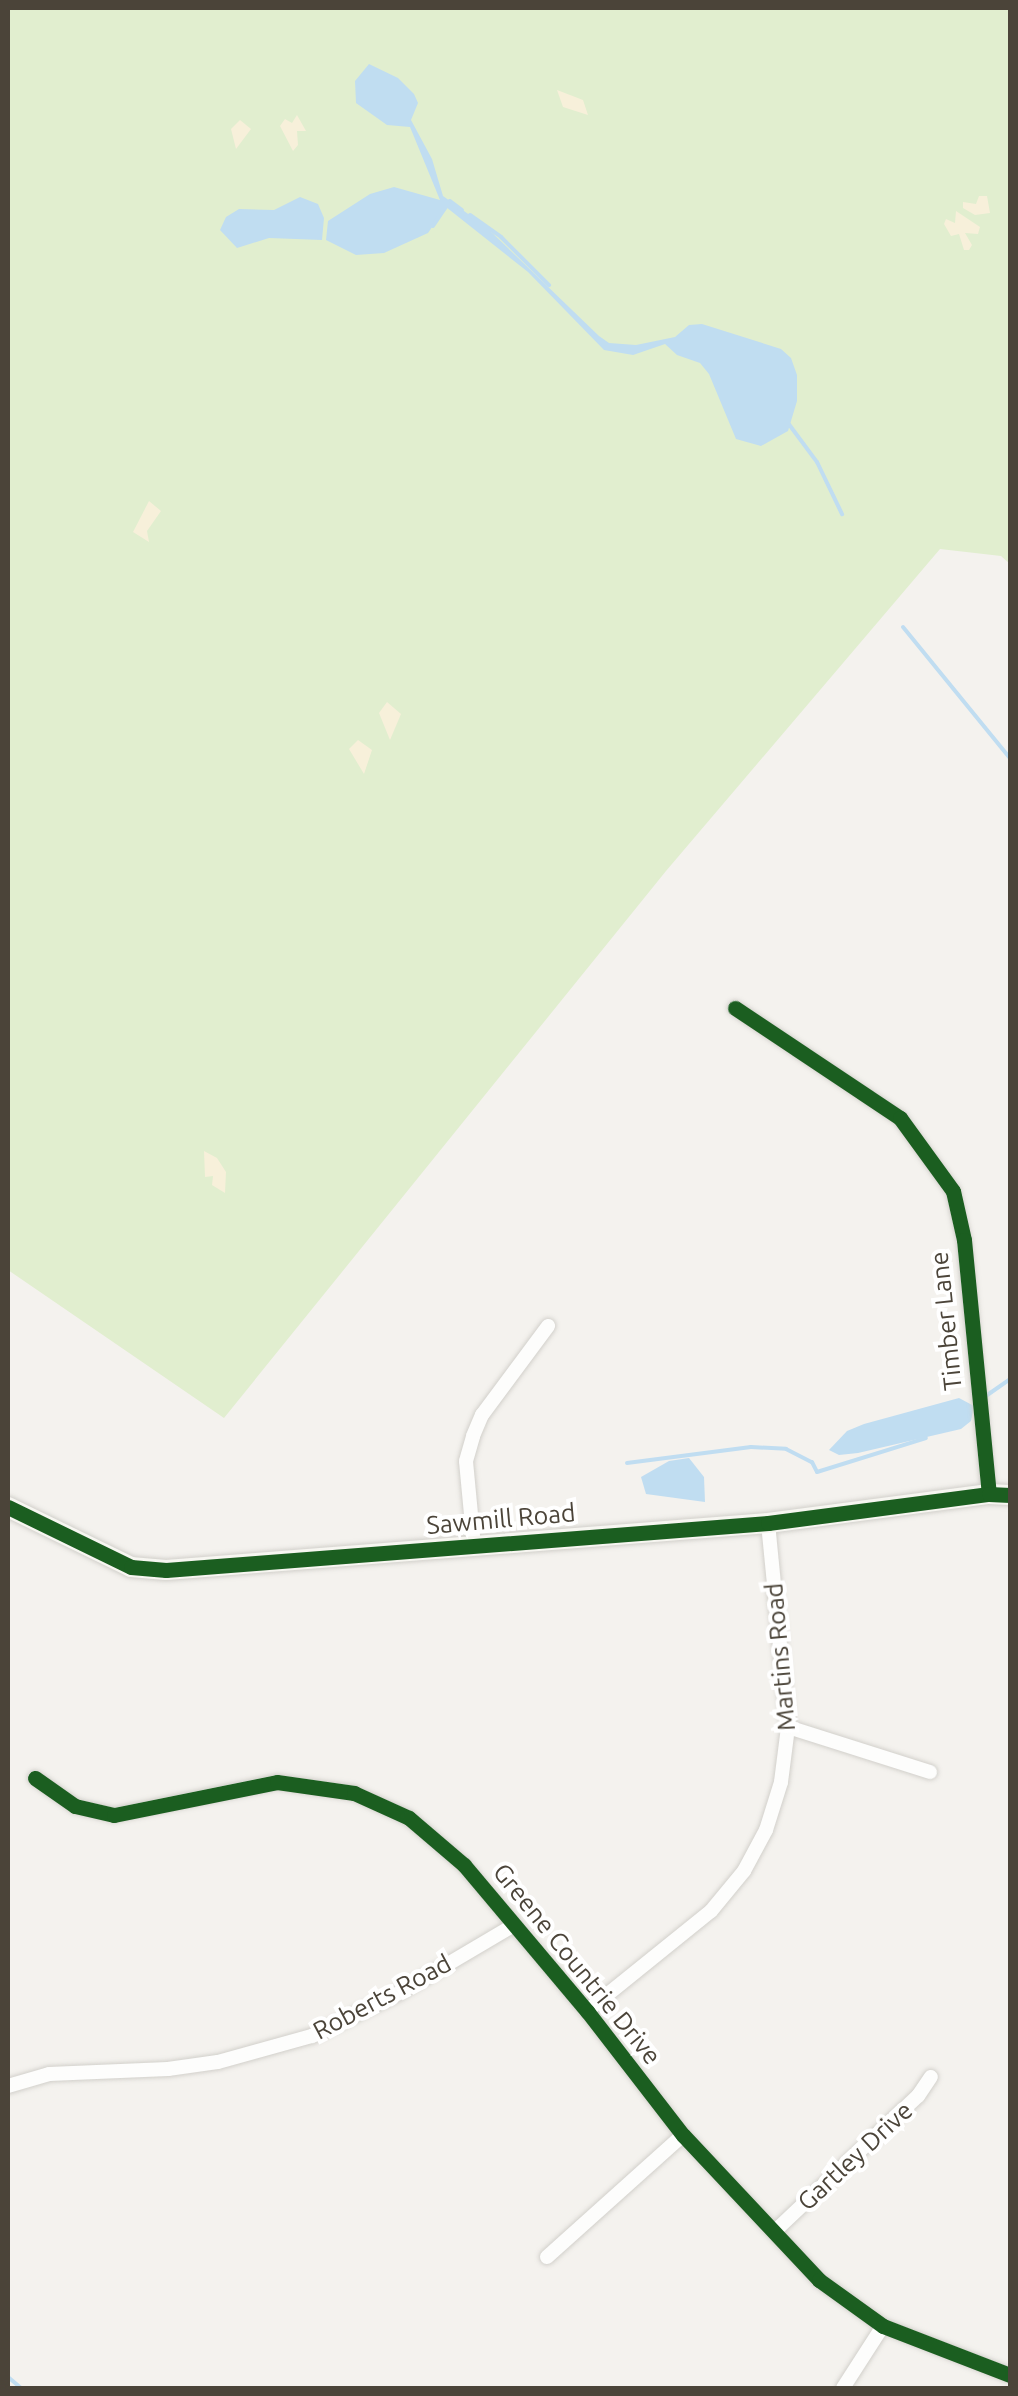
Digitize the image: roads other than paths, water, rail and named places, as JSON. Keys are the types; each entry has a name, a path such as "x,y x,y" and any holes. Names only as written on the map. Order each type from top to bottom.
{"street":[{"name":"Timber Lane","path":"736,1008 900,1118 952,1192 964,1240 989,1494"},
{"path":"474,1546 466,1461 473,1436 482,1415 548,1326"},
{"name":"Sawmill Road","path":"8,1507 118,1561 147,1570 768,1522 989,1494 1010,1495"},
{"name":"Martins Road","path":"587,2011 711,1911 744,1871 773,1810 788,1726 768,1522"},
{"path":"788,1726 930,1772"},
{"name":"Greene Countrie Drive","path":"35,1778 75,1806 114,1815 277,1782 354,1793 386,1806 427,1832 464,1866 587,2011 682,2135 819,2280 883,2326 1010,2374"},
{"name":"Roberts Road","path":"8,2086 48,2074 168,2069 218,2062 312,2036 399,1992 514,1925"},
{"name":"Gartley Drive","path":"775,2230 918,2096 931,2077"},
{"path":"547,2257 682,2135"},
{"path":"843,2388 883,2326"}],"water":[{"path":"369,64 398,78 414,94 418,103 411,120 432,159 443,196 485,226 609,343 636,345 675,337 689,325 702,324 781,349 791,358 797,375 797,401 788,431 761,446 736,439 709,374 700,363 677,355 665,344 633,355 604,350 528,272 446,207 428,233 384,253 356,255 326,240 328,221 370,194 394,187 440,200 410,127 387,125 356,103 355,81"},
{"path":"300,197 318,204 324,218 322,240 269,238 237,248 220,230 226,217 239,209 274,210"},
{"path":"959,1398 974,1406 971,1421 961,1429 858,1453 839,1455 829,1450 847,1431 864,1424"},
{"path":"689,1458 704,1477 705,1502 646,1494 641,1477 669,1461"}],"waterway":[{"path":"433,226 450,201 462,210"},
{"path":"470,215 501,237 549,285"},
{"path":"788,423 817,462 842,514"},
{"path":"903,627 1010,758"},
{"path":"983,1398 1010,1379"},
{"path":"627,1463 751,1447 786,1449 812,1462 817,1472 926,1438"},
{"path":"8,2377 21,2388"}]}
